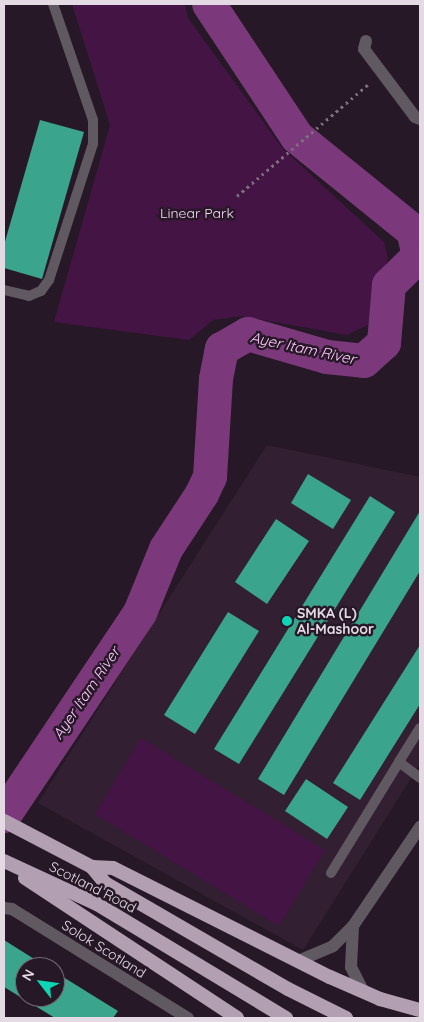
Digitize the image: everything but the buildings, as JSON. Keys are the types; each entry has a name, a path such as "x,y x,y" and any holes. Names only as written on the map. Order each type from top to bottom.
{"highway":[{"name":"Scotland Road","path":"9,824 92,868 105,883 288,989 346,1018"},
{"name":"Scotland Road","path":"4,862 97,904 167,944 286,1018"},
{"path":"4,862 237,1018"},
{"path":"92,868 113,868 364,992 420,1010"}],"street":[{"path":"366,41 364,49 415,117 420,119"},
{"path":"298,961 333,946 353,926 420,827"},
{"name":"Solok Scotland","path":"4,908 12,909 188,1018"},
{"path":"353,926 351,967 364,992"}],"lane":[{"path":"4,290 29,296 41,291 50,280 94,138 93,120 53,4"},
{"path":"331,873 420,728"},
{"path":"399,762 420,778"}],"path":[{"path":"237,196 326,118 382,73"}],"shaded area":[{"name":"SMKA (L) Al-Mashoor","path":"267,445 420,477 420,764 303,950 38,803"}],"green space":[{"name":"Linear Park","path":"72,4 185,4 188,18 283,149 384,242 388,258 368,325 347,335 242,316 213,320 189,340 54,322 110,125"},
{"path":"141,738 325,850 279,926 95,814"}],"waterway":[{"name":"Ayer Itam River","path":"4,816 140,613 166,549 202,494 210,477 216,379 222,349 248,334 327,357 364,361 384,343 389,285 419,256 413,231 297,137 209,4"}],"place":[{"name":"SMKA (L) Al-Mashoor","path":"287,621"}]}
